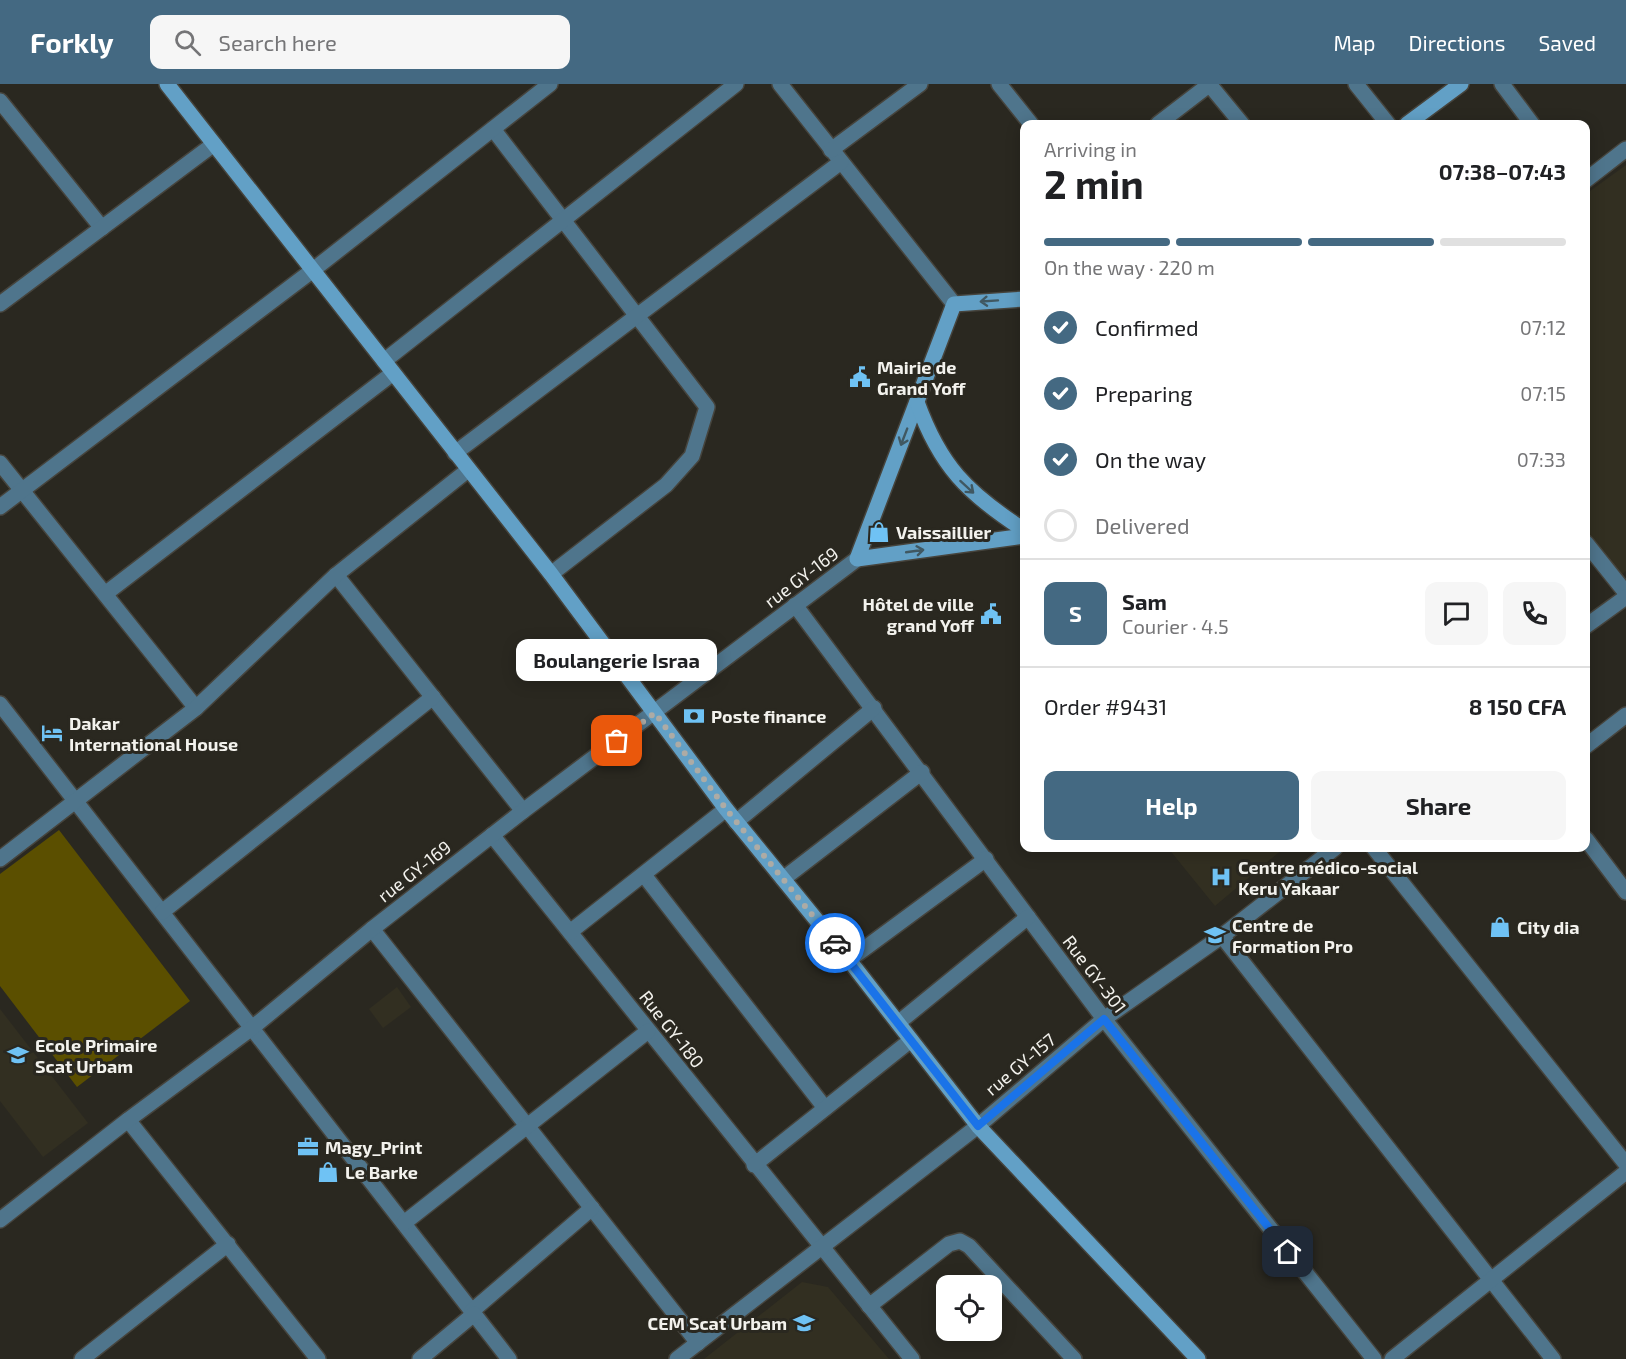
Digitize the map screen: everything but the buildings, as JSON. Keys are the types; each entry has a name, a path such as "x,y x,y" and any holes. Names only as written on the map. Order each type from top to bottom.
{"street":[{"path":"167,84 551,574 736,822 849,960 978,1126 1198,1359"},
{"path":"0,507 313,270 550,84"},
{"path":"105,594 735,84"},
{"path":"780,84 954,304"},
{"path":"455,453 638,317 836,156 920,84"},
{"path":"999,84 1028,120"},
{"path":"1163,120 1209,84 1239,120"},
{"path":"1356,84 1385,120"},
{"path":"1412,120 1461,84"},
{"path":"1502,84 1529,120"},
{"path":"0,101 102,228"},
{"path":"493,129 707,407 692,456 666,485 551,574"},
{"path":"0,304 214,144"},
{"path":"1590,177 1626,149"},
{"path":"954,304 1020,299"},
{"path":"954,304 857,559 1020,537"},
{"path":"917,402 929,436 953,474 993,510 1020,527"},
{"path":"0,462 196,708"},
{"path":"0,859 196,708 336,575 468,470"},
{"path":"1590,548 1626,595 1590,623"},
{"name":"rue GY-169","path":"0,1220 128,1120 252,1028 372,929 523,811 857,559"},
{"path":"336,575 523,811"},
{"name":"Rue GY-301","path":"795,605 1104,1019 1374,1359"},
{"path":"162,912 433,697"},
{"path":"0,704 509,1359"},
{"path":"736,822 874,708"},
{"path":"1590,743 1624,720"},
{"path":"783,879 921,772"},
{"path":"570,932 726,809"},
{"name":"Rue GY-180","path":"492,835 754,1165 912,1359"},
{"path":"1590,844 1626,891"},
{"name":"rue GY-157","path":"677,1359 978,1126 1104,1019 1222,936 1330,852"},
{"path":"1377,852 1624,1156"},
{"path":"849,960 986,859"},
{"path":"644,875 825,1108"},
{"path":"898,1023 1028,917"},
{"path":"372,929 698,1343"},
{"path":"1222,936 1553,1359"},
{"path":"404,1223 648,1031"},
{"path":"754,1165 911,1040"},
{"path":"128,1120 318,1359"},
{"path":"1392,1359 1626,1172"},
{"path":"420,1359 592,1208"},
{"path":"868,1306 949,1244 960,1240 969,1246 1074,1359"},
{"path":"82,1359 228,1244"}],"shaded area":[{"path":"1626,165 1626,571 1621,575 1590,537 1590,191"},
{"path":"59,830 190,1001 77,1087 0,986 0,874"},
{"name":"Centre médico-social Keru Yakaar","path":"1171,852 1279,852 1215,906"},
{"path":"397,987 411,1007 383,1028 369,1009"},
{"name":"Ecole Primaire Scat Urbam","path":"0,1009 88,1123 43,1157 0,1101"},
{"name":"CEM Scat Urbam","path":"802,1282 828,1287 889,1359 704,1359"}],"way so far":[{"path":"617,741 655,713 726,809 835,943"}],"place":[{"name":"Mairie de Grand Yoff","path":"860,377"},
{"name":"Vaissaillier","path":"879,532"},
{"name":"Hôtel de ville grand Yoff","path":"991,614"},
{"name":"Poste finance","path":"694,716"},
{"name":"Dakar International House","path":"52,733"},
{"name":"Boulangerie Israa","path":"617,741"},
{"name":"Centre médico-social Keru Yakaar","path":"1221,877"},
{"name":"City dia","path":"1500,927"},
{"name":"Centre de Formation Pro","path":"1215,935"},
{"name":"Ecole Primaire Scat Urbam","path":"18,1055"},
{"name":"Magy_Print","path":"308,1147"},
{"name":"Le Barke","path":"328,1172"},
{"name":"CEM Scat Urbam","path":"804,1323"}],"route":[{"path":"835,943 978,1126 1104,1019 1288,1252"}]}
